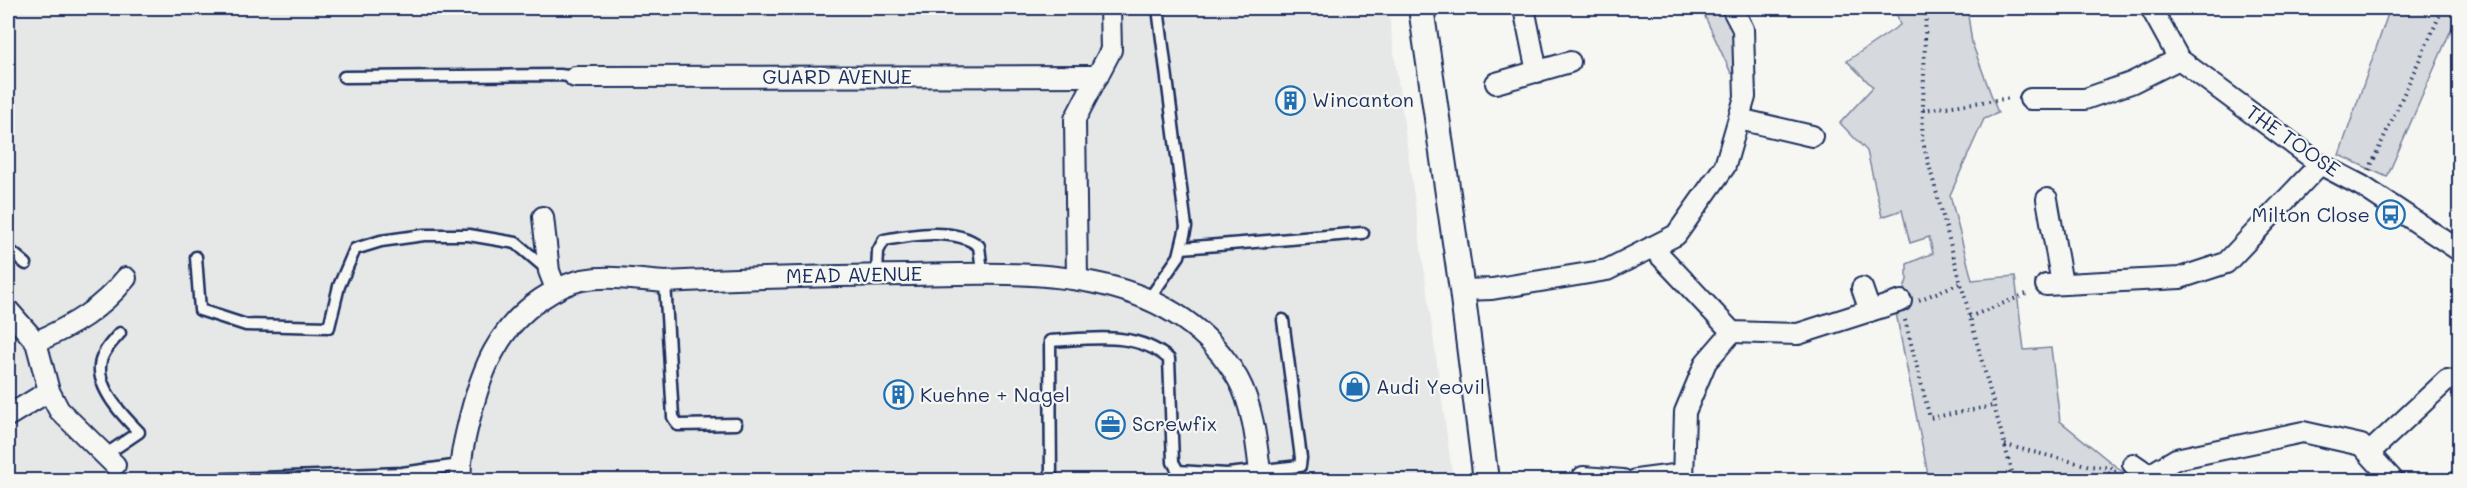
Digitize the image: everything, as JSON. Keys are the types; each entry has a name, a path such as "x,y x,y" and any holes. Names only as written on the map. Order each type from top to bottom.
{"street":[{"path":"1077,279 1075,119 1111,50 1110,8"},
{"path":"1421,8 1462,290 1486,480"},
{"path":"1524,8 1537,72"},
{"path":"1462,290 1492,289 1607,270 1676,235 1725,166 1745,97 1743,29 1732,8"},
{"name":"THE TOOSE","path":"2151,8 2179,59 2320,164 2362,186 2459,249"},
{"path":"2030,99 2085,99 2131,83 2179,59"},
{"path":"1496,83 1570,62"},
{"name":"GUARD AVENUE","path":"575,77 1098,76"},
{"path":"1739,119 1812,136"},
{"path":"2047,199 2054,285 2180,278 2226,263 2320,164"},
{"path":"543,218 552,280"},
{"path":"1652,247 1732,332 1798,334 1901,301"},
{"name":"MEAD AVENUE","path":"460,473 480,378 496,345 552,280 621,278 665,282 982,272 1077,279 1115,287 1149,299 1172,311 1207,339 1238,379 1247,400 1261,476"},
{"path":"36,342 68,328 93,312 108,300 126,278"},
{"path":"1862,288 1870,311"},
{"path":"8,310 36,342 50,391 59,410 110,460"},
{"path":"1636,480 1682,477 1685,412 1706,362 1732,332"},
{"path":"2369,453 2447,380"},
{"path":"8,416 50,391"},
{"path":"2133,464 2149,476 2176,459 2303,432 2361,445 2393,480"},
{"path":"1582,480 1583,477 1623,480"}],"lane":[{"path":"1149,299 1175,263 1182,248 1186,227 1158,8"},
{"path":"344,77 560,75 575,77"},
{"path":"1182,248 1363,233"},
{"path":"196,257 200,310 246,325 329,327 339,286 355,249 381,241 424,235 469,235 516,243 552,280"},
{"path":"877,274 878,251 884,240 912,236 954,235 969,238 979,246 982,272"},
{"path":"8,249 26,264"},
{"path":"665,282 673,417 678,425 736,424"},
{"path":"1051,480 1050,341 1134,340 1155,347 1169,359 1173,462 1178,471 1261,476 1300,466 1301,458 1284,320"},
{"path":"110,460 139,432 123,415 105,386 100,367 107,348 120,333"},
{"path":"201,480 460,473"}],"path":[{"path":"1926,8 1922,140 2014,480"},
{"path":"2362,186 2443,8"},
{"path":"1923,110 2022,97 2030,99"},
{"path":"1960,283 1916,301 1901,301 1930,418 1994,406"},
{"path":"1969,317 2054,285"},
{"path":"2004,445 2090,466 2122,468 2092,480"}],"shaded area":[{"path":"8,8 1388,8 1453,480 8,480"},
{"path":"1701,8 1724,8 1733,31 1736,71 1731,73"},
{"path":"1895,8 1967,8 1972,43 1998,113 1984,119 1950,195 1972,280 2015,276 2024,350 2051,348 2060,421 2125,474 2118,480 1929,480 1896,313 1907,280 1907,264 1933,253 1929,237 1910,243 1902,210 1882,217 1867,151 1840,123 1873,87 1847,61 1900,25"},
{"path":"2390,8 2460,9 2387,177 2339,155"}],"place":[{"name":"Wincanton","path":"1291,100"},
{"name":"Milton Close","path":"2391,215"},
{"name":"Audi Yeovil","path":"1355,387"},
{"name":"Kuehne + Nagel","path":"899,395"},
{"name":"Screwfix","path":"1111,424"}]}
